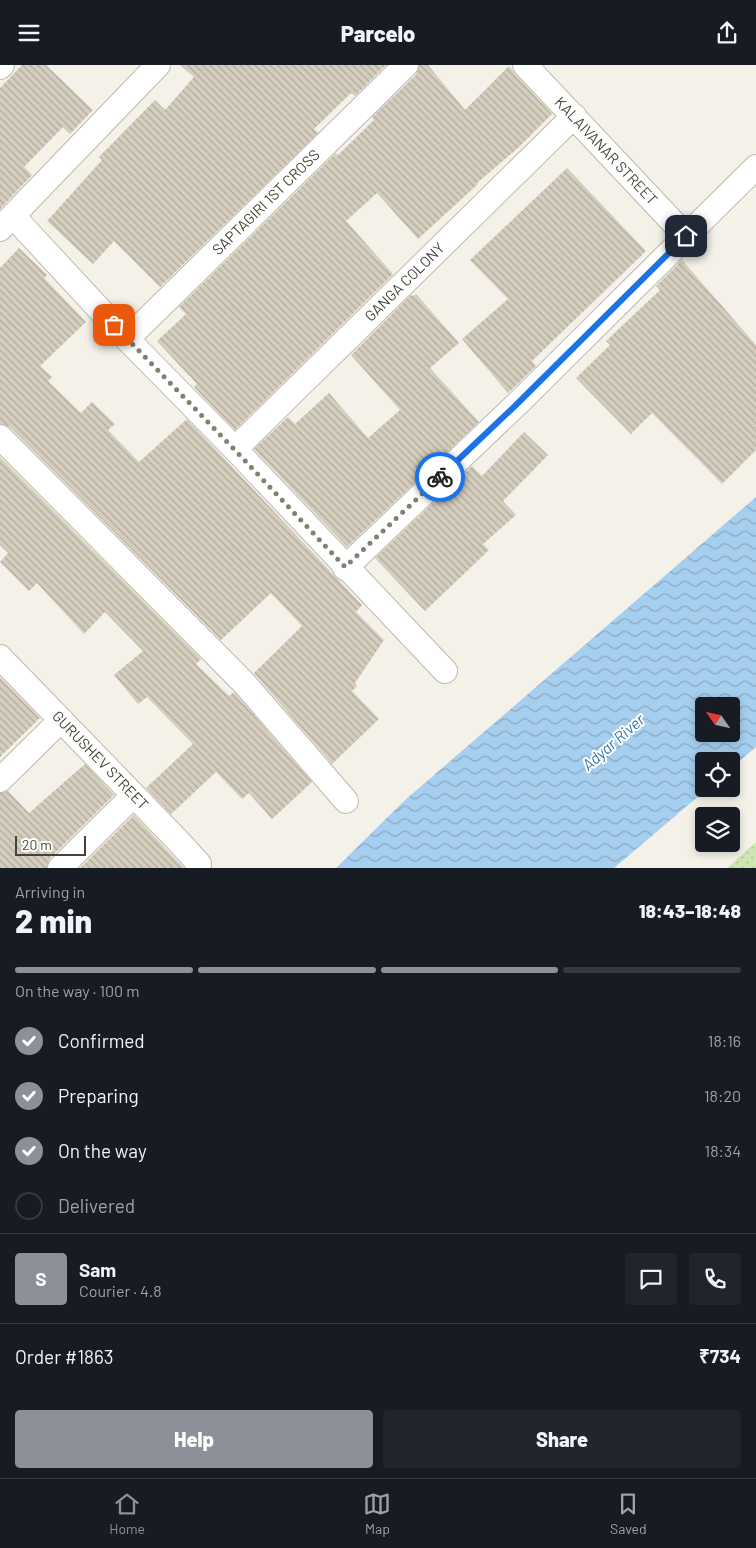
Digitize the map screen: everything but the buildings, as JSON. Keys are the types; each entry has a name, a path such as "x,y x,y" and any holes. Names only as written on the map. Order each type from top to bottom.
{"street":[{"path":"158,65 6,222 126,339 234,449 445,671"},
{"name":"SAPTAGIRI 1ST CROSS","path":"126,339 406,65"},
{"name":"KALAIVANAR STREET","path":"525,65 686,236"},
{"name":"GANGA COLONY","path":"234,449 574,117"},
{"path":"345,567 516,405 756,167"},
{"path":"0,437 245,684 346,801"},
{"name":"GURUSHEV STREET","path":"0,657 198,866"},
{"path":"0,780 61,720"},
{"path":"60,868 133,796"}],"green space":[{"path":"756,842 756,868 727,868"}],"water":[{"name":"Adyar River","path":"756,497 756,747 740,760 740,752 695,752 695,797 698,797 614,868 336,868 404,801"}],"way so far":[{"path":"114,325 345,567 440,477"}],"route":[{"path":"440,477 516,405 686,236"}]}
